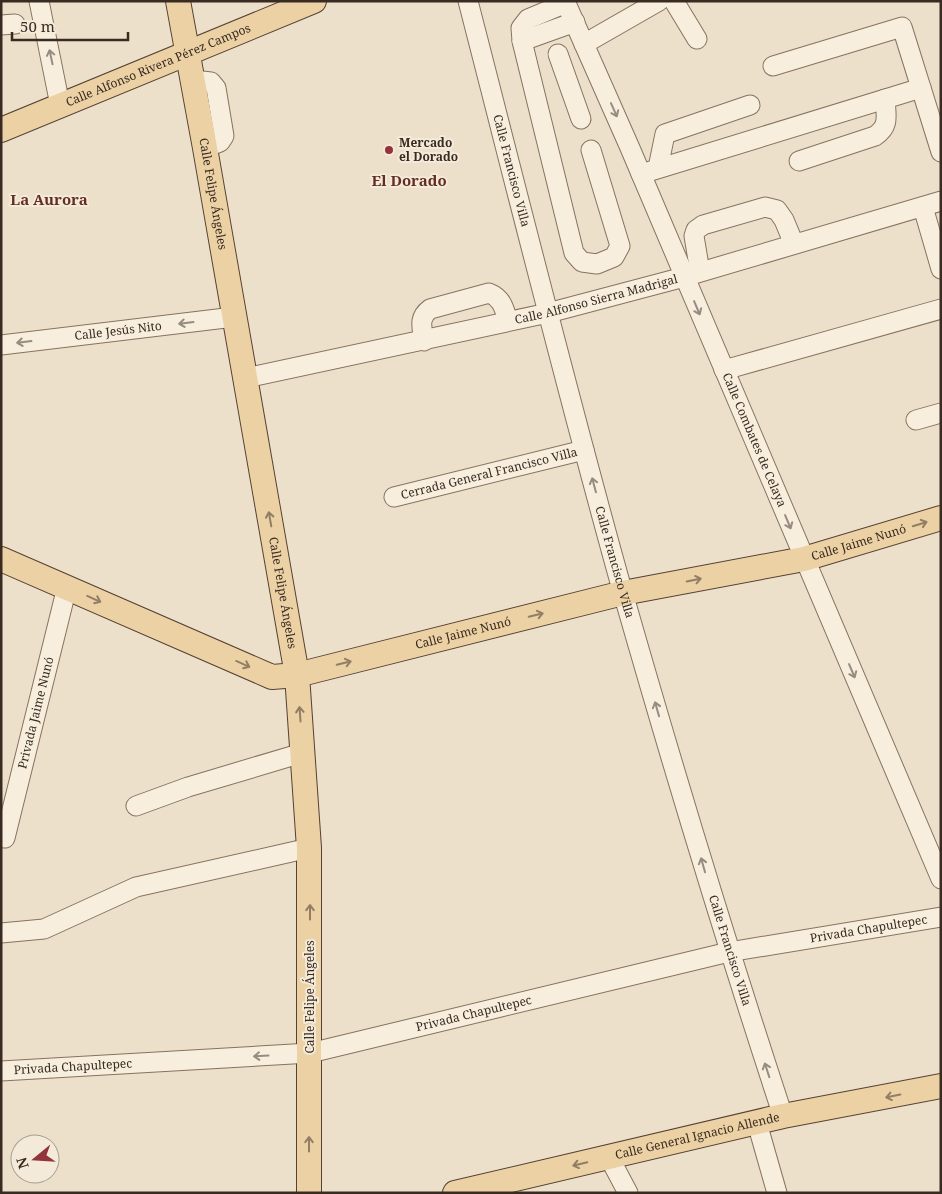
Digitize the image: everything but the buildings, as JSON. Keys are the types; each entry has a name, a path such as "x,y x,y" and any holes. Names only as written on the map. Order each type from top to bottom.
{"main road":[{"name":"Calle Felipe Ángeles","path":"178,1 297,675 310,848 309,1193"},
{"name":"Calle Alfonso Rivera Pérez Campos","path":"1,130 188,52 283,7 314,1"},
{"name":"Calle Jaime Nunó","path":"1,559 272,677 297,675 623,593 804,559 941,518"},
{"name":"Calle General Ignacio Allende","path":"455,1193 783,1116 941,1086"}],"street":[{"path":"39,1 60,105"},
{"name":"Calle Francisco Villa","path":"468,1 548,313 623,593 729,952 783,1116"},
{"path":"584,44 659,1"},
{"path":"674,1 697,39"},
{"path":"561,4 528,19 521,28 522,41 574,253 582,262 597,264 614,257 620,246 590,150"},
{"name":"Calle Combates de Celaya","path":"561,4 567,25 584,44 603,86 650,171 692,274 724,370 941,879"},
{"path":"522,41 567,25"},
{"path":"773,66 902,27 941,152"},
{"path":"558,54 581,120"},
{"path":"573,96 603,86"},
{"path":"650,171 921,88"},
{"path":"799,161 874,136 883,130 887,121 886,99"},
{"path":"650,171 665,134 750,105"},
{"name":"Calle Alfonso Sierra Madrigal","path":"246,378 548,313 692,274 941,201"},
{"path":"692,274 694,236 696,230 703,225 765,207 777,210 784,220 794,244"},
{"path":"923,207 941,269"},
{"path":"424,340 423,314 430,309 489,293 502,302 508,321"},
{"path":"724,370 941,309"},
{"name":"Calle Jesús Nito","path":"1,345 234,317"},
{"path":"916,420 941,413"},
{"name":"Cerrada General Francisco Villa","path":"394,497 584,450"},
{"name":"Privada Jaime Nunó","path":"5,838 67,587"},
{"path":"136,806 188,787 302,753"},
{"path":"1,933 44,929 136,887 310,848"},
{"name":"Privada Chapultepec","path":"1,1071 310,1053 729,952 941,917"},
{"path":"756,1123 777,1193"},
{"path":"609,1157 628,1193"}],"place":[{"name":"Mercado el Dorado","path":"389,150"}],"district":[{"name":"El Dorado","path":"409,181"},
{"name":"La Aurora","path":"49,200"}]}
